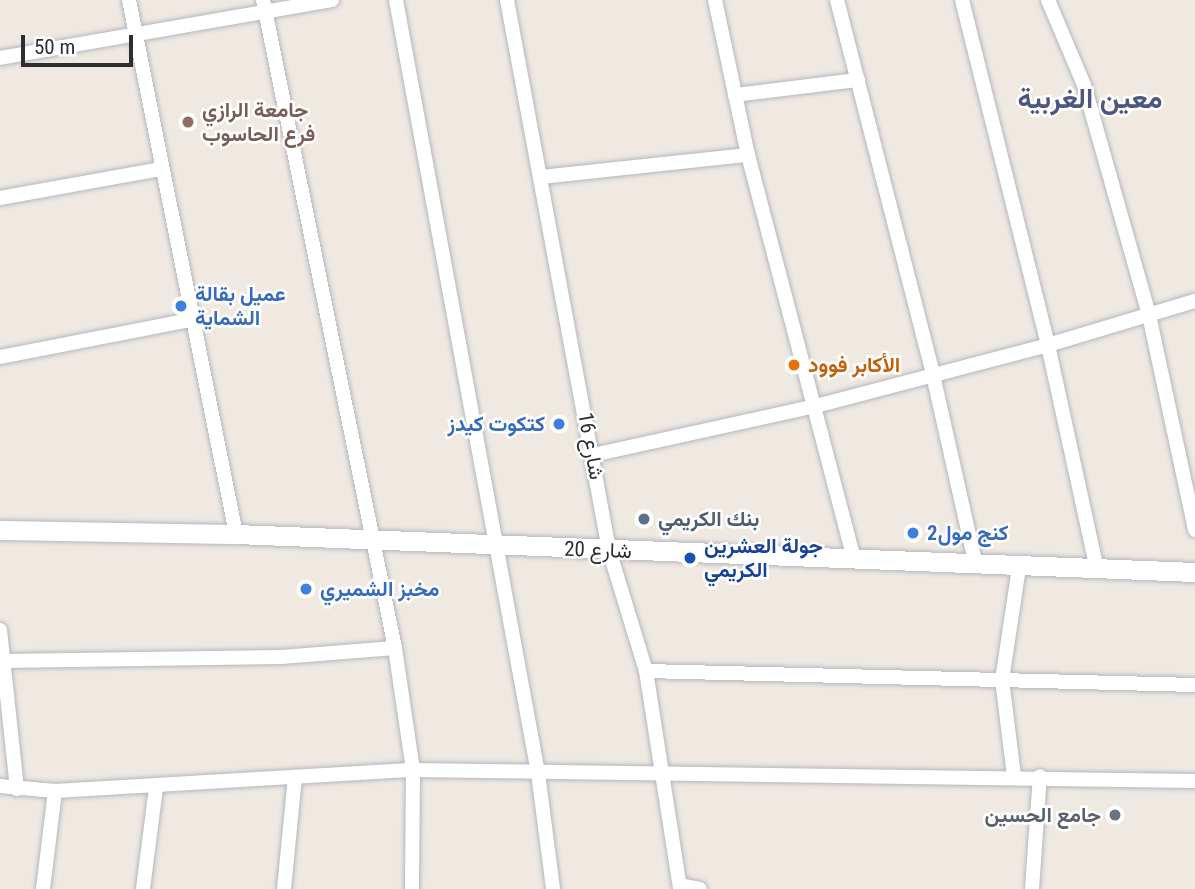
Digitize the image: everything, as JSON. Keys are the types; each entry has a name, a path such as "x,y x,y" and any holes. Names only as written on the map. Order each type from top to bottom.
{"street":[{"path":"129,0 236,534"},
{"path":"0,58 265,4 332,0"},
{"path":"396,0 538,773 553,889"},
{"name":"شارع 16","path":"507,0 609,551 646,671 666,776 680,887"},
{"path":"715,0 748,155 855,560"},
{"path":"837,0 933,375 976,566"},
{"path":"962,0 1048,345 1097,569"},
{"path":"1048,0 1084,85 1149,315 1195,530"},
{"path":"265,4 371,541 395,648 413,770 412,889"},
{"path":"735,95 858,79"},
{"path":"541,177 748,155"},
{"path":"0,198 161,169"},
{"path":"593,455 816,406 1048,345 1195,301"},
{"path":"0,357 195,319"},
{"name":"شارع 20","path":"0,530 236,534 495,547 1195,572"},
{"path":"1014,776 1002,680 1019,567"},
{"path":"0,630 4,661 3,681 17,789"},
{"path":"4,661 281,657 395,648"},
{"path":"646,671 1195,685"},
{"path":"0,786 55,791 413,770 666,776 1040,776 1195,781"},
{"path":"1032,889 1040,776"},
{"path":"284,889 295,777"},
{"path":"143,889 156,787"},
{"path":"43,889 55,791"},
{"path":"680,887 700,889"}],"place":[{"name":"جامعة الرازي فرع الحاسوب","path":"188,122"},
{"name":"عميل بقالة الشماية","path":"181,306"},
{"name":"الأكابر فوود","path":"794,365"},
{"name":"كتكوت كيدز","path":"559,424"},
{"name":"بنك الكريمي","path":"644,519"},
{"name":"كنج مول2","path":"913,533"},
{"name":"جولة العشرين الكريمي","path":"690,558"},
{"name":"مخبز الشميري","path":"306,589"},
{"name":"جامع الحسين","path":"1115,815"}],"district":[{"name":"معين الغربية","path":"1090,99"}]}
